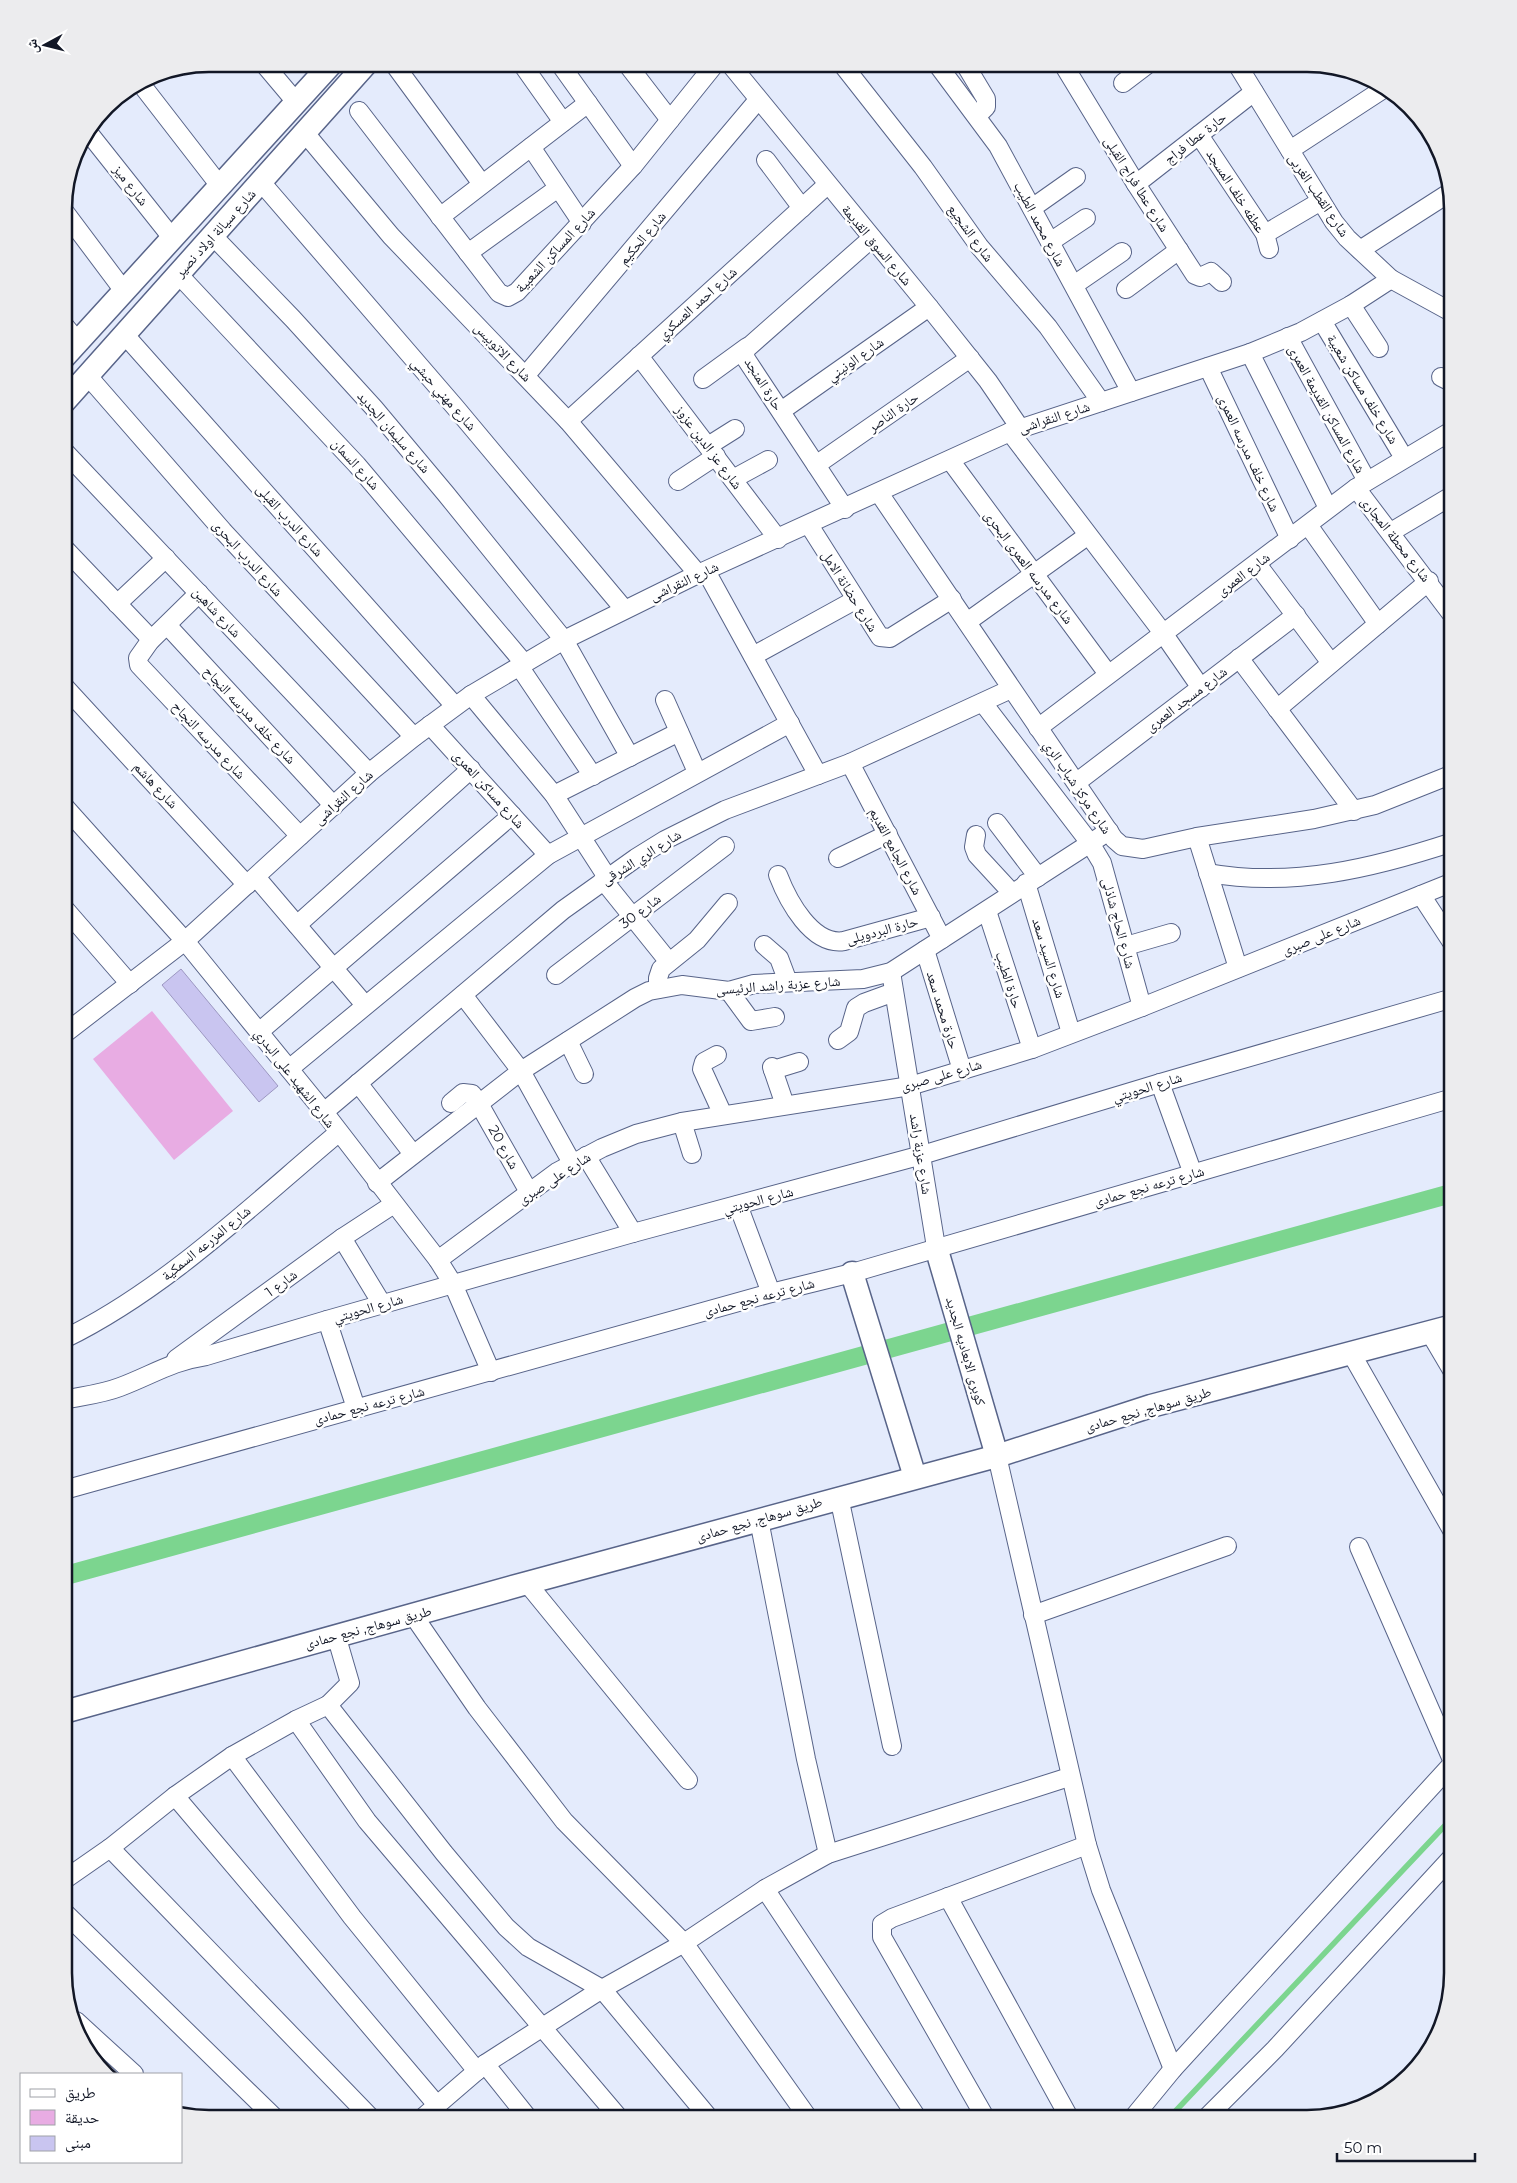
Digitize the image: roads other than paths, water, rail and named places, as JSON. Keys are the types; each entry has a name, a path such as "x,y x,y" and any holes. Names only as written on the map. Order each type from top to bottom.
{"main road":[{"name":"شارع سيالة اولاد نصير","path":"73,338 124,291 173,239 321,73"},
{"name":"شارع سيالة اولاد نصير","path":"73,392 358,73"},
{"name":"كوبرى الابعاديه الجديد","path":"936,1247 997,1456"},
{"path":"852,1273 915,1477"},
{"name":"طريق سوهاج, نجع حمادى","path":"72,1710 839,1497 997,1456 1151,1406 1444,1328"}],"street":[{"path":"272,73 296,102"},
{"path":"401,73 482,184"},
{"path":"528,73 563,122"},
{"path":"567,73 634,166"},
{"path":"634,73 670,120"},
{"name":"شارع المساكن الشعبية","path":"360,111 499,292 508,297 516,292 634,166 708,73"},
{"name":"شارع السوق القديمة","path":"737,73 970,358 1015,430 1087,536 1163,633 1201,688"},
{"name":"شارع الشجيع","path":"849,73 923,167 979,246 1048,326 1101,402"},
{"name":"شارع محمد الطيب","path":"944,73 998,146 1131,392"},
{"path":"971,73 986,99 986,107 977,116"},
{"name":"شارع عطا فراج القبلى","path":"1068,73 1136,184 1198,277 1210,272 1222,282"},
{"path":"1123,83 1136,73"},
{"name":"شارع القطب الغربى","path":"1242,73 1342,233 1391,278 1444,308"},
{"path":"144,89 220,186"},
{"name":"حارة عطا فراج","path":"1136,184 1254,92"},
{"path":"1290,150 1378,92"},
{"name":"شارع الحكيم","path":"526,375 758,100"},
{"path":"440,217 588,102"},
{"name":"شارع الاتوبيس","path":"305,133 391,236 568,420 702,572 753,656 818,775"},
{"name":"عطفه خلف المسجد","path":"1199,135 1267,242 1321,201"},
{"name":"شارع ميز","path":"93,138 173,239"},
{"path":"531,147 582,223"},
{"path":"766,160 802,208"},
{"path":"1032,208 1076,177"},
{"name":"شارع مهني حبشي","path":"261,182 499,458 624,609"},
{"name":"شارع احمد العسكري","path":"568,420 827,185"},
{"path":"468,253 558,188"},
{"path":"1360,250 1443,197"},
{"path":"1050,242 1086,218"},
{"path":"73,223 124,291"},
{"name":"شارع سليمان الجديد","path":"212,235 293,319 374,408 564,640 630,757"},
{"name":"حارة المنجد","path":"845,509 746,359 744,351 872,238"},
{"path":"1126,288 1179,250"},
{"path":"1074,285 1122,252"},
{"name":"شارع السمان","path":"178,274 357,465 522,664 593,776"},
{"name":"شارع النقراشى","path":"73,1028 185,941 369,773 430,724 522,664 564,640 702,572 845,509 1015,430 1250,353 1288,337 1351,304 1391,278"},
{"path":"1351,304 1379,348"},
{"name":"شارع الونيني","path":"781,411 929,307"},
{"name":"شارع خلف مساكن شعبية","path":"1322,320 1404,458"},
{"name":"شارع الدرب القبلى","path":"124,334 455,706"},
{"name":"شارع المساكن القديمة العمرى","path":"1288,337 1361,484"},
{"path":"703,379 747,347"},
{"path":"1250,353 1328,508"},
{"name":"شارع عز الدين عزوز","path":"639,356 778,539"},
{"name":"حارة الناصر","path":"816,465 970,358"},
{"name":"شارع خلف مدرسه العمرى","path":"1208,367 1290,539"},
{"name":"شارع الدرب البحرى","path":"87,376 223,531 414,737"},
{"path":"678,481 735,429"},
{"name":"شارع العمرى","path":"1038,728 1361,484 1444,435"},
{"name":"شارع شاهين","path":"73,460 369,773"},
{"path":"733,479 768,460"},
{"name":"شارع مدرسه العمرى البحرى","path":"950,460 1108,674"},
{"name":"شارع محطة المجارى","path":"1361,484 1390,532 1444,604"},
{"name":"شارع مركز شباب الري","path":"879,493 1011,689 1109,831 1122,846 1142,849 1197,837 1354,811 1408,794 1444,778"},
{"path":"1390,532 1444,500"},
{"name":"شارع حضانة الامل","path":"809,525 876,634 885,639 894,636 952,599"},
{"path":"1308,525 1378,624"},
{"path":"967,622 1087,536"},
{"path":"73,557 149,637 150,641 199,593"},
{"path":"117,604 166,558"},
{"path":"1257,564 1331,663"},
{"path":"1277,709 1428,582"},
{"path":"753,656 855,600"},
{"name":"شارع مسجد العمرى","path":"1076,782 1296,616"},
{"name":"شارع خلف مدرسه النجاح","path":"167,624 334,806"},
{"name":"شارع مدرسه النجاح","path":"150,641 138,658 141,668 300,836"},
{"path":"1240,658 1354,811"},
{"name":"شارع الري الشرقى","path":"324,1112 563,910 657,844 694,824 756,798 850,763 1011,689"},
{"name":"شارع هاشم","path":"73,695 296,925 365,1006"},
{"path":"471,696 554,795 582,836 605,879 632,917 669,962"},
{"path":"665,700 697,772"},
{"name":"شارع الحاج شاذلى","path":"983,702 1090,843 1107,876 1142,1007"},
{"path":"289,1069 548,854 790,723"},
{"name":"شارع مساكن العمرى","path":"430,724 548,854"},
{"path":"554,795 679,732"},
{"name":"شارع الجامع القديم","path":"850,763 942,939"},
{"path":"296,925 471,770"},
{"path":"259,1032 512,815"},
{"name":"شارع الشهيد على البدري","path":"73,816 185,941 324,1112 338,1133 438,1260 453,1284 491,1372"},
{"path":"997,824 1025,885"},
{"name":"شارع عزبة راشد الرئيسى","path":"377,1182 478,1102 634,998 658,989 682,985 729,991 754,984 863,979 891,972 1109,831"},
{"path":"838,858 888,834"},
{"path":"976,835 974,847 977,855 1025,885"},
{"path":"1197,837 1238,968"},
{"path":"1208,873 1261,879 1320,876 1376,864 1444,845"},
{"name":"شارع 30","path":"556,975 725,846"},
{"name":"حارة البردويلى","path":"778,875 783,890 797,912 822,938 831,941 844,940 931,917"},
{"name":"شارع السيد سعد","path":"1025,885 1071,1034"},
{"name":"شارع على صبرى","path":"438,1260 529,1192 579,1160 636,1134 682,1122 910,1086 1071,1034 1444,886"},
{"path":"1421,895 1444,930"},
{"path":"658,989 659,973 669,962 697,940 728,903"},
{"name":"حارة الطيب","path":"987,911 1032,1048"},
{"path":"73,918 130,984"},
{"path":"1126,946 1171,933"},
{"path":"764,945 779,958 788,982"},
{"name":"حارة محمد سعد","path":"924,950 962,1070"},
{"name":"شارع عزبة راشد","path":"891,972 936,1247"},
{"path":"729,991 751,1021 775,1017"},
{"path":"838,1040 849,1032 856,1008 864,1003 894,992"},
{"path":"463,994 521,1072 579,1160 633,1234"},
{"name":"شارع الحويتي","path":"72,1398 118,1388 170,1364 206,1356 453,1284 922,1155 1160,1082 1444,1001"},
{"path":"568,1041 584,1074"},
{"path":"717,1055 704,1062 702,1069 723,1115"},
{"path":"785,1105 772,1068 799,1062"},
{"path":"1160,1082 1193,1174"},
{"path":"358,1084 413,1154"},
{"path":"451,1103 463,1093 467,1093 478,1102"},
{"name":"شارع ترعه نجع حمادى","path":"72,1488 771,1293 852,1273 1444,1101"},
{"name":"شارع 20","path":"478,1102 529,1192"},
{"path":"682,1122 692,1154"},
{"name":"شارع المزرعه السمكية","path":"72,1335 113,1313 171,1272 338,1133"},
{"name":"شارع 1","path":"170,1364 342,1238 394,1204"},
{"path":"738,1205 771,1293"},
{"path":"342,1238 382,1304"},
{"path":"327,1320 356,1408"},
{"path":"1430,1332 1444,1356"},
{"path":"1351,1353 1444,1516"},
{"path":"997,1456 1069,1777 1087,1845 1101,1890 1173,2069"},
{"path":"839,1497 892,1746"},
{"path":"759,1520 806,1760 828,1854"},
{"path":"1033,1615 1227,1546"},
{"path":"1359,1547 1444,1741"},
{"path":"527,1583 688,1780"},
{"path":"414,1614 476,1708 564,1821 684,1943 803,2110"},
{"path":"72,1874 110,1848 175,1796 232,1756 296,1720 328,1705 350,1683 336,1635"},
{"path":"328,1705 444,1853 506,1927 528,1947 602,1989 703,2110"},
{"path":"296,1720 367,1821 612,2110"},
{"path":"232,1756 352,1917 481,2067 522,2110"},
{"path":"1139,2110 1173,2069 1378,1848 1444,1772"},
{"path":"431,2110 481,2067 543,2027 602,1989 684,1943 765,1889 828,1854 1069,1777"},
{"path":"175,1796 437,2104"},
{"path":"981,2110 882,1937 881,1928 884,1921 1087,1845"},
{"path":"110,1848 363,2110"},
{"path":"1214,2110 1275,2050 1444,1866"},
{"path":"765,1889 912,2110"},
{"path":"948,1897 1065,2110"},
{"path":"72,1920 267,2110"},
{"path":"84,2029 133,2073"}],"waterway":[{"path":"72,1574 1444,1195"},
{"path":"1176,2110 1444,1827"}]}
